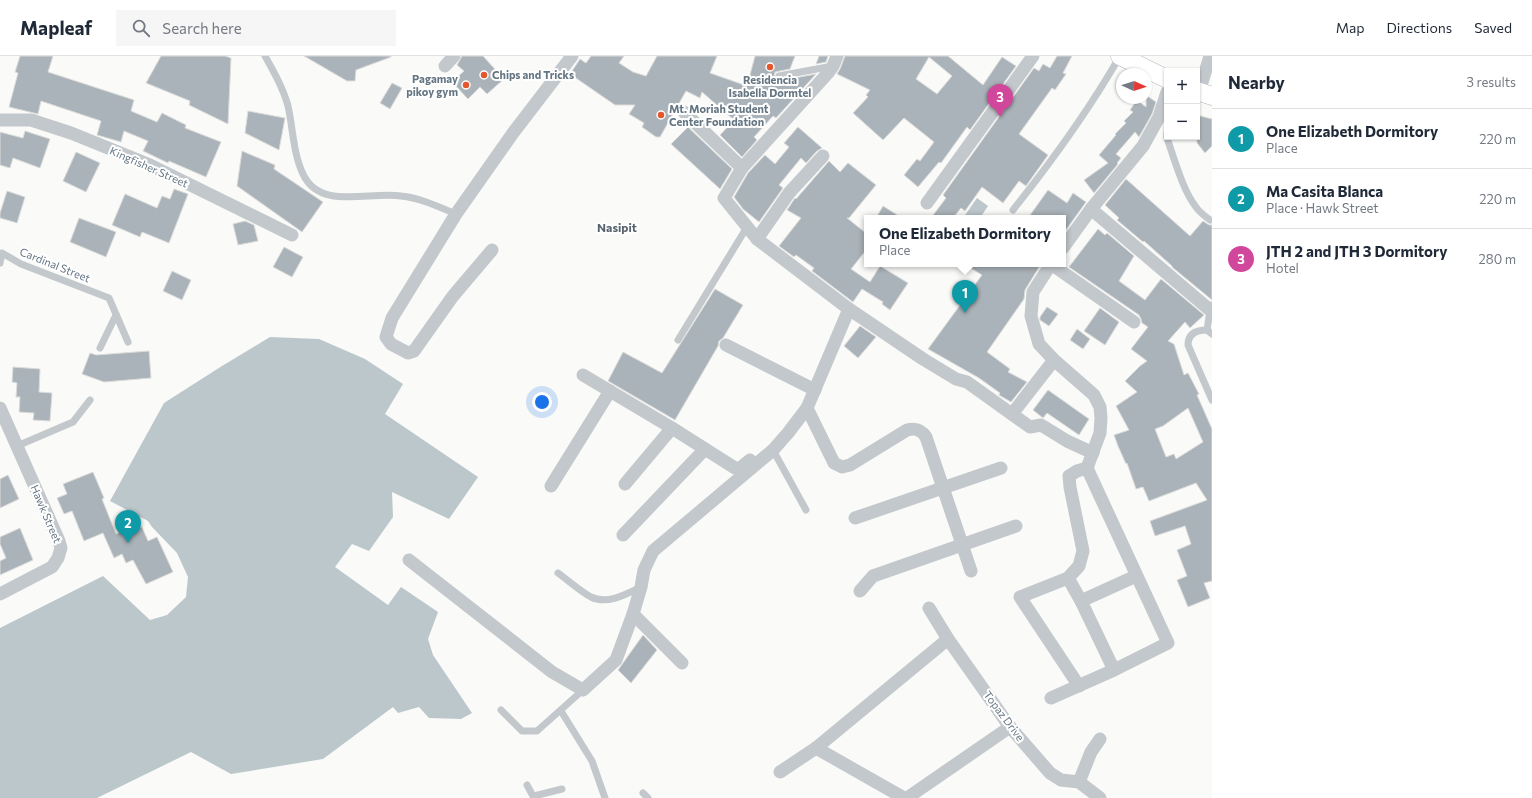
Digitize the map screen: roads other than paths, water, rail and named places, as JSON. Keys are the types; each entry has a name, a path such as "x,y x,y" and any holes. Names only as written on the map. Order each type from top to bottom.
{"main road":[{"path":"1120,56 1164,78"}],"street":[{"path":"445,66 454,56"},
{"path":"492,250 453,296 414,351 408,353 391,344 386,336 392,318 456,214 513,133 572,56"},
{"path":"927,203 1033,56"},
{"path":"1203,93 1210,56"},
{"path":"835,61 742,168 724,198 758,239 849,308 923,359 956,379 967,382 1030,427 1041,425 1067,441 1093,453"},
{"path":"1066,244 1091,209 1143,146 1159,117 1164,101"},
{"path":"684,112 742,168"},
{"name":"Kingfisher Street","path":"0,120 31,120 71,133 150,165 292,235"},
{"path":"758,239 790,193 813,173 823,156"},
{"path":"1091,209 1211,309"},
{"path":"1049,267 1033,292 1031,316 1039,344 1054,360 1094,395 1100,407 1100,433 1087,468 1168,643 1114,670 1051,698"},
{"path":"1055,267 1134,322"},
{"path":"409,560 552,672 583,690 616,660 633,614 641,587 644,570 653,551 777,446 807,408 849,308"},
{"path":"726,345 815,390"},
{"path":"1012,414 1054,360"},
{"path":"583,375 738,469 770,444 777,446"},
{"path":"551,486 610,391"},
{"name":"Hawk Street","path":"0,408 61,548 58,558 52,566 0,594"},
{"path":"807,408 834,463 842,467 850,465 907,430 912,428 923,432 971,571"},
{"path":"625,484 672,428"},
{"path":"623,535 705,449"},
{"path":"855,518 1001,468"},
{"path":"1079,686 1020,597 1068,578 1079,566 1083,551 1069,476 1077,471 1087,468"},
{"path":"860,591 874,576 1016,526"},
{"path":"1081,601 1136,576"},
{"path":"1068,578 1081,601 1114,670"},
{"name":"Topaz Drive","path":"929,608 948,639 1010,727 1050,773 1061,780 1079,782 1100,798"},
{"path":"633,614 682,663"},
{"path":"780,772 816,748 948,639"},
{"path":"908,798 1010,727"},
{"path":"1079,782 1091,752 1100,739"},
{"path":"816,748 904,798"}],"lane":[{"path":"265,56 284,92 295,149 303,175 315,190 331,196 344,198 380,195 400,196 424,200 456,214"},
{"path":"1013,210 1046,169 1108,77 1120,56"},
{"path":"779,76 835,61"},
{"path":"1168,140 1178,171 1192,201 1196,208 1210,220"},
{"path":"678,340 747,227"},
{"name":"Cardinal Street","path":"0,263 2,253 21,264 109,298 116,315"},
{"path":"1211,309 1209,332 1200,330 1193,333 1188,339 1188,345 1212,400"},
{"path":"116,315 128,342"},
{"path":"100,348 116,315"},
{"path":"17,446 73,422 90,400"},
{"path":"777,446 806,510"},
{"path":"558,573 592,597 605,600 613,599 641,587"},
{"path":"501,710 522,731 537,730 561,711 583,690"},
{"path":"561,711 592,761 605,798"},
{"path":"528,786 534,797 562,789"}],"place":[{"name":"Residencia Isabella Dormtel","path":"770,67"},
{"name":"Chips and Tricks","path":"484,75"},
{"name":"Pagamay pikoy gym","path":"466,85"},
{"name":"Mt. Moriah Student Center Foundation","path":"661,115"},
{"name":"JTH 2 and JTH 3 Dormitory","path":"1000,117"},
{"name":"One Elizabeth Dormitory","path":"965,313"},
{"name":"Ma Casita Blanca","path":"128,543"}],"district":[{"name":"Nasipit","path":"617,228"}]}
